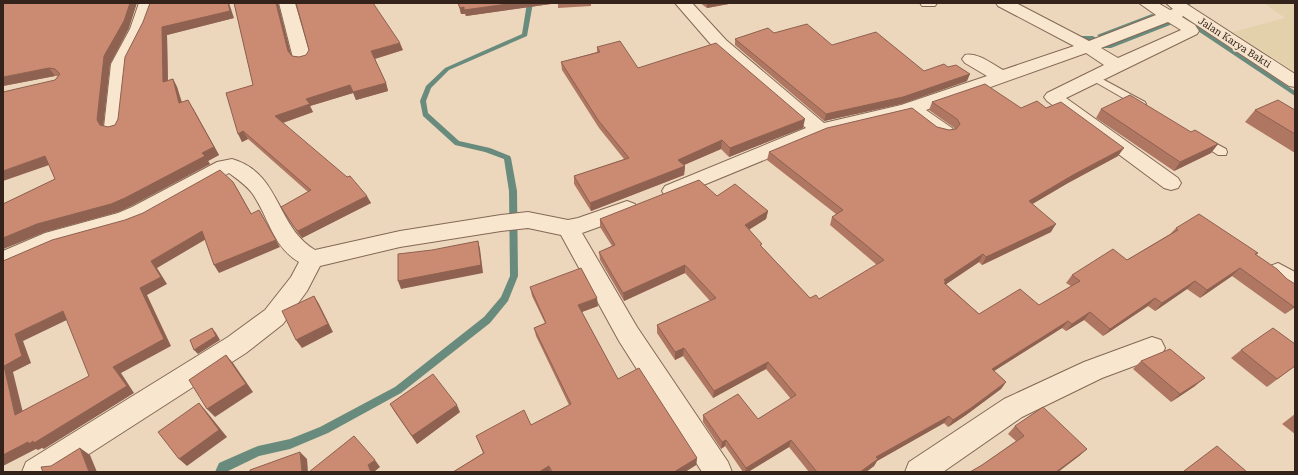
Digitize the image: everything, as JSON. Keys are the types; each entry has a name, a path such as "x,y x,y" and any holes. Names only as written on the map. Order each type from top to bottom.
{"street":[{"path":"113,127 120,64 138,29 147,3"},
{"path":"287,3 302,58"},
{"path":"683,3 720,44 820,130"},
{"path":"1004,3 1088,48 1116,65"},
{"path":"1147,3 1176,10 1191,31 1164,45 1116,65 1052,97 1171,183"},
{"path":"3,262 53,239 123,220 140,213 220,169 232,166 259,187 282,234 291,245 300,253 312,259 400,240 500,223 528,220 568,228 590,224 820,130 911,108 1088,48 1176,10"},
{"name":"Jalan Karya Bakti","path":"1176,10 1295,82"},
{"path":"971,59 1002,77"},
{"path":"911,108 945,132"},
{"path":"568,228 628,334 718,472"},
{"path":"36,472 230,349 274,316 299,284 312,259"},
{"path":"919,472 1013,408 1093,370 1152,348"}],"lane":[{"path":"1094,77 1148,108"},
{"path":"1195,136 1222,152"}],"shaded area":[{"path":"1264,3 1295,3 1295,72 1233,32 1285,18"}],"building":[{"path":"3,3 130,3 124,21 104,56 97,120 100,125 108,127 115,125 118,119 125,57 143,22 150,3 228,3 230,11 162,27 163,82 173,79 179,103 188,100 214,147 202,153 205,156 125,198 111,204 37,224 3,238 3,204 55,179 45,156 3,171 3,92 55,80 60,74 55,69 49,68 3,77"},
{"path":"234,3 276,3 288,51 292,56 299,57 306,55 309,50 296,3 373,3 400,43 371,51 386,83 353,92 350,85 306,99 310,104 275,116 347,177 350,176 367,196 298,231 281,207 311,190 243,131 238,134 226,93 253,85"},
{"path":"458,3 515,3 464,10 464,7 460,8"},
{"path":"807,24 832,45 876,32 924,71 944,64 948,67 956,65 970,74 903,97 826,114 735,39 768,28 774,33"},
{"path":"620,41 638,68 716,43 805,119 730,148 722,140 678,160 685,166 590,203 574,176 629,158 598,120 561,62 600,52 597,47"},
{"path":"985,84 1021,108 1037,101 1046,108 1061,102 1124,148 1073,175 1029,201 1056,224 986,257 983,254 944,280 946,282 944,283 979,314 1020,289 1039,305 1080,281 1072,275 1113,249 1127,260 1178,230 1176,228 1199,214 1258,253 1255,254 1295,284 1295,306 1294,307 1240,268 1207,290 1195,281 1162,303 1155,298 1110,329 1090,312 1072,324 1068,321 992,369 1006,382 971,408 953,420 949,416 876,457 878,459 860,472 817,472 791,440 746,468 726,440 722,442 703,415 738,394 758,419 796,395 768,362 714,391 684,348 675,352 657,325 716,298 685,265 623,293 599,252 615,245 600,219 699,180 717,196 735,184 768,211 745,225 762,244 760,245 810,298 816,295 819,299 884,260 832,217 843,210 769,152 827,128 912,108 937,127 949,130 956,129 960,124 957,119 932,102"},
{"path":"1130,95 1191,132 1195,130 1218,144 1180,162 1101,109"},
{"path":"1278,100 1295,110 1295,134 1255,110"},
{"path":"220,170 233,182 251,214 259,210 276,240 214,265 202,231 151,261 161,277 140,288 164,339 113,367 127,386 34,443 33,441 29,444 28,442 3,455 3,261 52,240 125,220 143,213","holes":["63,311 89,376 15,415 4,366 22,356 15,334"]},
{"path":"478,241 481,265 398,281 398,254 432,250"},
{"path":"581,268 597,298 578,305 618,379 639,368 697,458 674,472 552,472 549,466 539,472 453,472 484,453 476,436 524,410 531,425 571,404 534,328 546,323 530,287"},
{"path":"314,296 328,324 296,340 282,311"},
{"path":"212,328 216,336 194,350 190,340"},
{"path":"1273,328 1295,344 1295,366 1277,379 1241,350"},
{"path":"1170,349 1205,378 1180,394 1141,361"},
{"path":"226,355 246,384 207,409 189,380"},
{"path":"433,374 457,405 412,436 390,404"},
{"path":"199,403 219,430 179,459 158,432"},
{"path":"1043,407 1087,449 1056,472 970,472 1024,436 1015,426"},
{"path":"354,436 375,460 368,465 371,472 309,472"},
{"path":"1217,446 1247,472 1184,471"},
{"path":"80,448 89,472 43,472 41,467 51,466"},
{"path":"300,452 302,472 250,472 250,470"}],"waterway":[{"path":"220,472 223,467 258,451 290,444 324,430 398,390 487,320 505,299 514,276 513,191 507,158 487,150 457,143 425,114 423,101 428,87 447,69 525,35 530,3"},
{"path":"1184,5 1191,3"},
{"path":"1100,35 1152,16"},
{"path":"1188,22 1295,94"},
{"path":"1104,46 1109,47 1168,24"},
{"path":"1073,34 1080,38 1093,38"}]}
